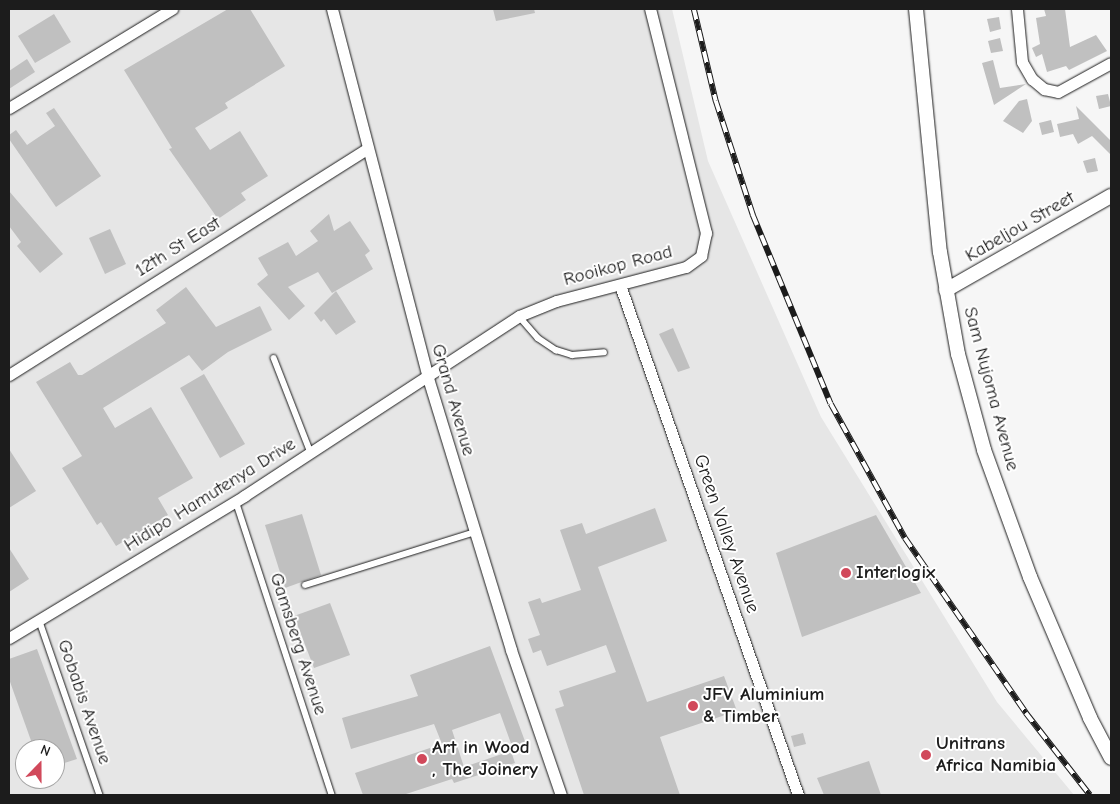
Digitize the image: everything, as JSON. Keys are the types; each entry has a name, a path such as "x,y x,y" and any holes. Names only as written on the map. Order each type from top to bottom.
{"street":[{"path":"9,108 172,9"},
{"name":"Grand Avenue","path":"332,9 366,149 428,378 475,532 561,795"},
{"name":"Rooikop Road","path":"428,378 519,316 556,301 686,267 701,256 706,233 650,9"},
{"name":"Sam Nujoma Avenue","path":"916,9 929,160 946,290 958,354 984,450 1030,577 1090,718 1111,758"},
{"path":"1017,9 1022,62 1032,79 1044,89 1058,92 1111,62"},
{"name":"12th St East","path":"9,375 366,149"},
{"name":"Kabeljou Street","path":"946,290 1111,196"},
{"name":"Green Valley Avenue","path":"620,285 798,795"},
{"name":"Hidipo Hamutenya Drive","path":"9,638 236,501 428,378"}],"lane":[{"path":"519,316 538,338 556,350 572,355 604,352"},
{"path":"274,358 311,453"},
{"name":"Gamsberg Avenue","path":"236,501 332,795"},
{"path":"305,585 475,532"},
{"name":"Gobabis Avenue","path":"39,619 100,795"}],"shaded area":[{"path":"9,9 672,9 708,161 821,417 997,702 1074,795 9,795"}],"building":[{"path":"228,9 250,9 285,66 225,103 228,108 195,128 210,150 240,131 268,176 241,193 246,200 218,219 169,149 172,148 124,70"},
{"path":"493,9 534,9 535,13 496,21"},
{"path":"1044,9 1065,9 1070,47 1096,35 1107,51 1069,70 1066,66 1047,72 1042,54 1036,57 1032,48 1040,44 1036,18 1046,16"},
{"path":"54,14 71,42 35,63 18,36"},
{"path":"999,17 1001,29 990,32 987,19"},
{"path":"1000,38 1003,51 991,53 988,41"},
{"path":"27,59 35,72 9,89 9,71"},
{"path":"993,60 1000,88 1026,84 994,105 982,63"},
{"path":"1108,94 1111,106 1099,109 1096,96"},
{"path":"1027,99 1032,121 1023,133 1003,121 1019,101"},
{"path":"1076,106 1111,141 1111,155 1092,136 1078,144 1073,134 1060,137 1057,124 1079,119"},
{"path":"54,108 101,176 56,207 9,139 9,135 16,130 27,145 55,126 46,113"},
{"path":"1051,120 1054,132 1042,135 1039,123"},
{"path":"1095,158 1098,171 1087,173 1083,161"},
{"path":"9,191 63,254 40,273 17,246 21,242 9,226"},
{"path":"329,214 334,231 350,221 370,251 365,255 373,269 332,293 318,272 288,287 305,306 289,320 257,284 268,275 258,258 288,242 296,256 318,241 310,231"},
{"path":"110,229 126,264 105,274 89,238"},
{"path":"186,287 216,327 260,306 272,330 228,352 202,371 189,355 103,408 115,428 151,407 193,478 158,498 168,515 116,546 101,522 97,525 62,468 82,456 36,382 70,362 78,375 82,375 166,323 156,310"},
{"path":"336,291 356,322 336,335 324,319 321,322 314,313"},
{"path":"673,328 690,368 678,372 659,334"},
{"path":"204,374 245,444 220,458 180,388"},
{"path":"9,449 36,491 9,508"},
{"path":"655,508 667,541 598,567 647,702 724,676 737,711 660,737 680,795 584,795 555,709 564,706 559,691 616,672 606,645 547,666 541,650 533,653 528,639 540,635 528,602 540,598 542,603 581,590 560,530 582,523 586,534"},
{"path":"302,514 321,575 285,588 265,525"},
{"name":"Interlogix","path":"876,515 921,593 802,637 776,553"},
{"path":"9,548 29,579 9,592"},
{"path":"330,603 350,655 314,668 294,616"},
{"path":"490,646 526,744 513,749 500,713 452,730 464,767 511,751 515,763 454,783 452,779 403,795 363,795 355,773 442,744 434,724 351,749 342,718 418,696 410,675"},
{"path":"37,649 77,759 65,763 65,739 30,739 9,679 9,659"},
{"path":"803,733 806,744 794,747 791,736"},
{"path":"869,761 881,795 824,795 817,778"}],"railway":[{"path":"694,9 716,101 753,215 831,404 905,538 1026,713 1090,795"}],"place":[{"name":"Interlogix","path":"846,573"},
{"name":"JFV Aluminium & Timber","path":"693,706"},
{"name":"Unitrans Africa Namibia","path":"926,755"},
{"name":"Art in Wood , The Joinery","path":"422,759"}]}
